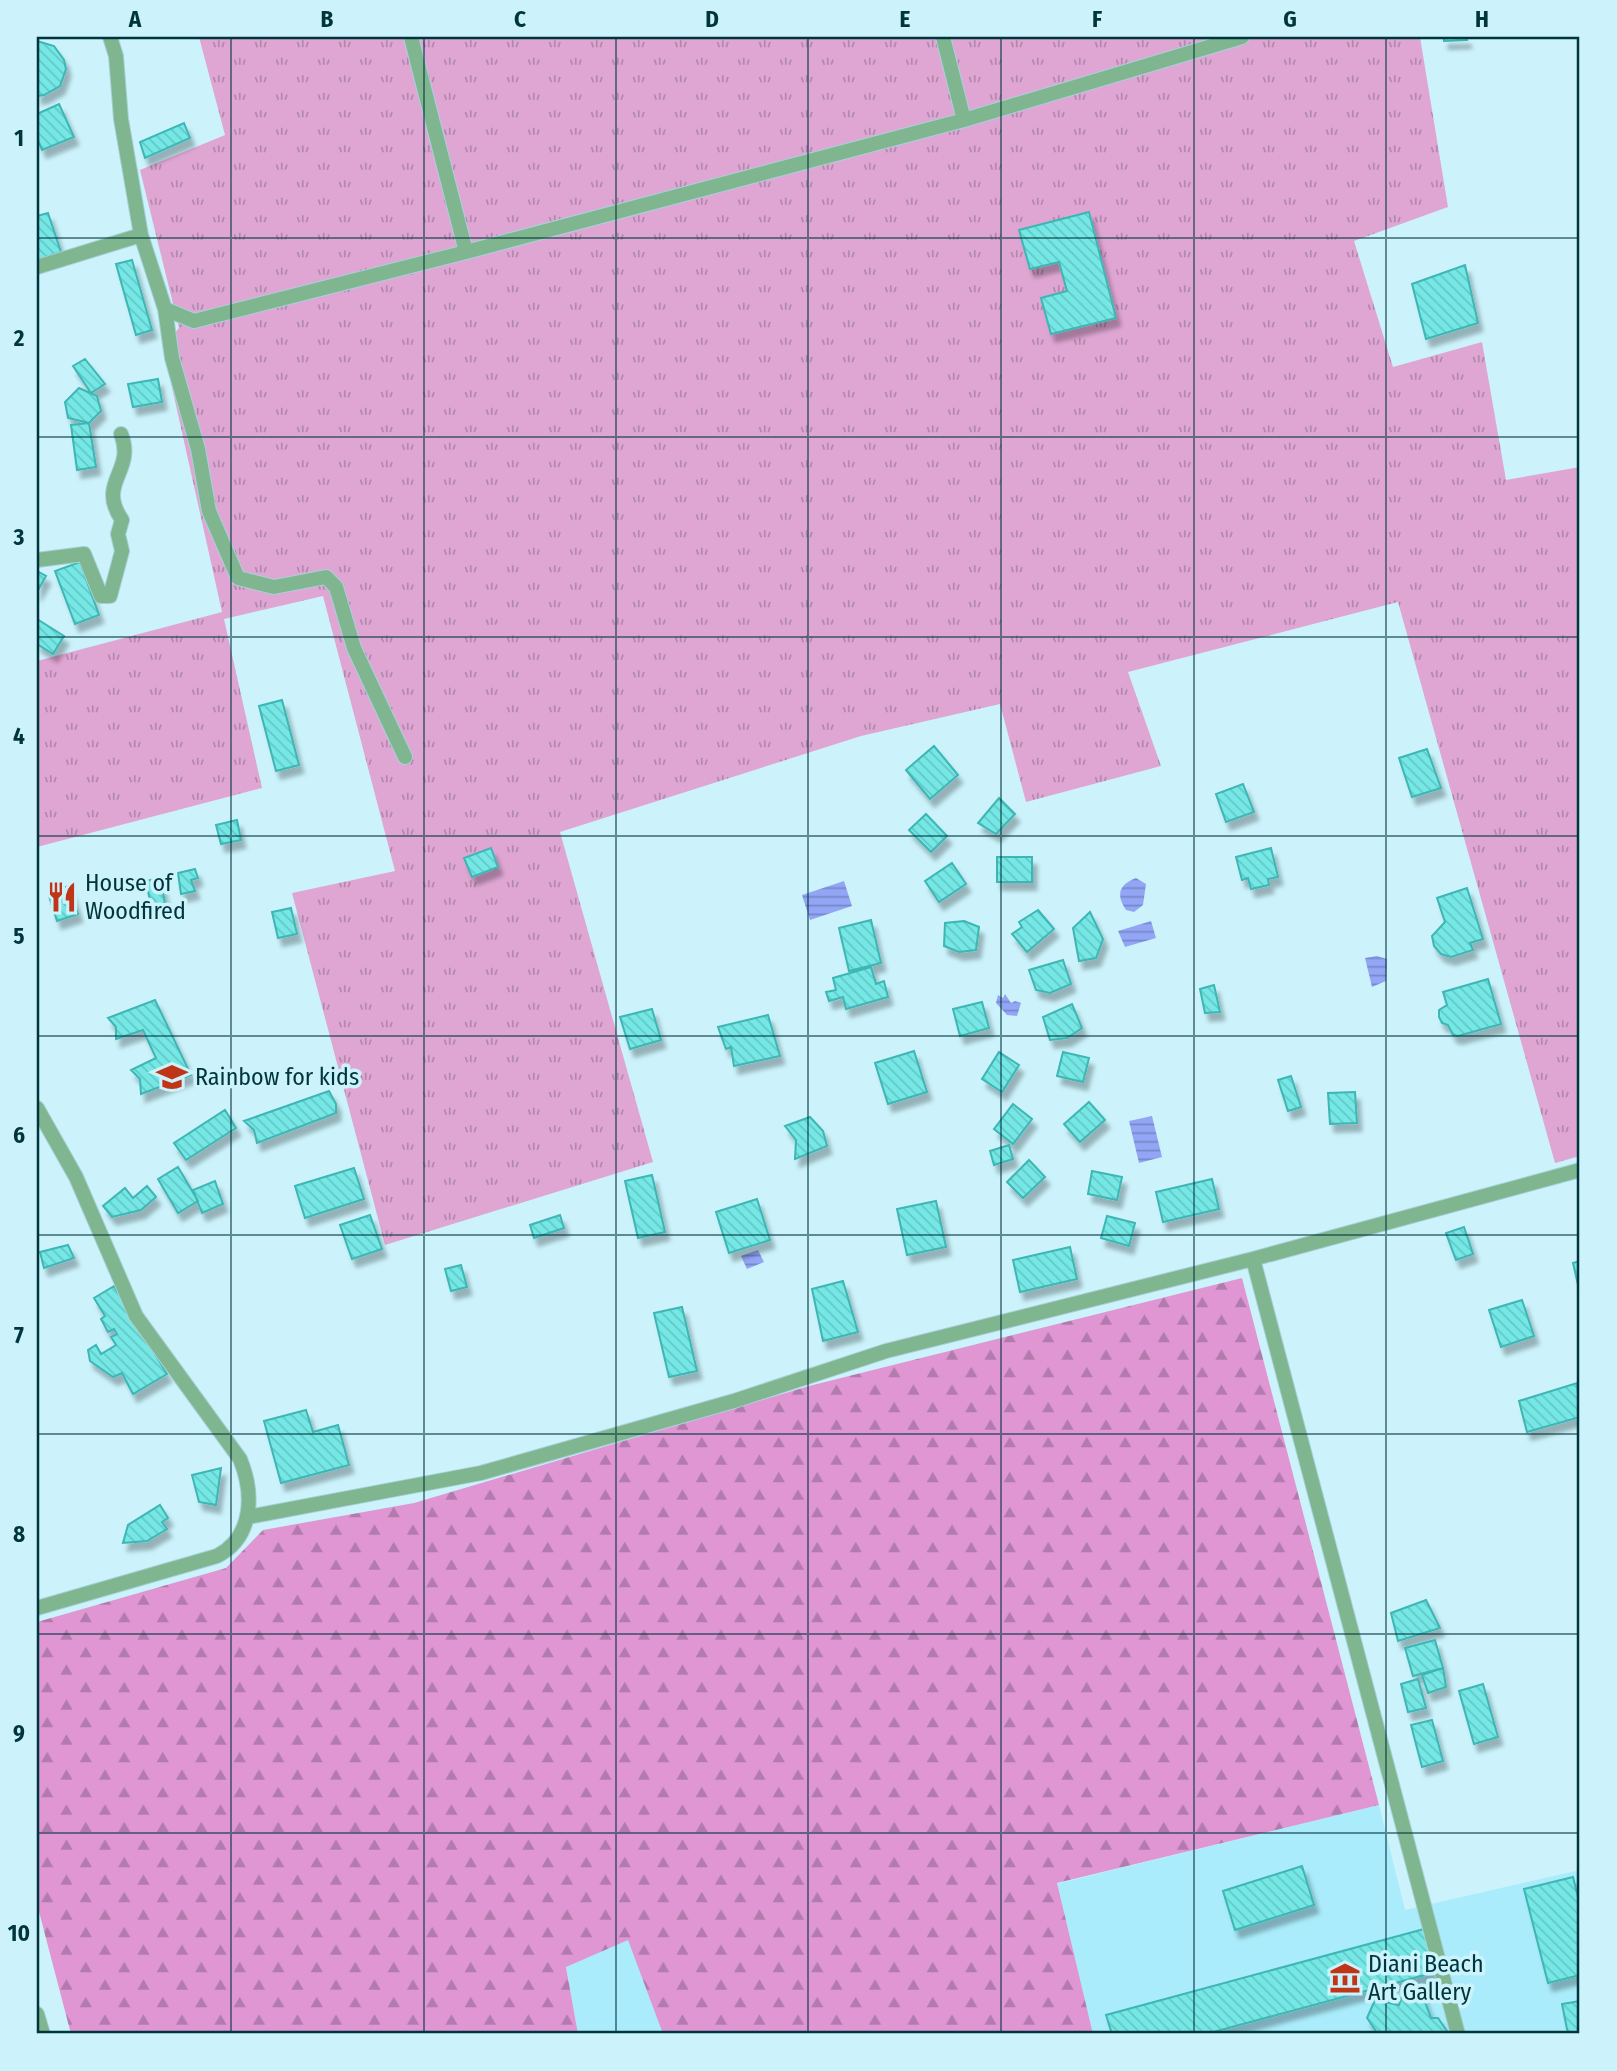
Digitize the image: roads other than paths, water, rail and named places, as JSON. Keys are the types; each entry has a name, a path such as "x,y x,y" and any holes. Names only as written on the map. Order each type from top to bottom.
{"street":[{"path":"110,37 116,56 121,119 141,236 164,309 172,358 198,449 209,511 238,578 274,587 326,577 336,587 354,648 405,757"},
{"path":"411,37 466,252"},
{"path":"943,37 964,120"},
{"path":"164,309 194,321 964,120 1234,38"},
{"path":"37,267 141,236"},
{"path":"37,560 84,554 101,596 110,596 122,551 118,534 122,520 111,503 110,494 124,460 125,443 121,434"},
{"path":"37,1108 76,1177 135,1316 240,1459 248,1479 248,1517 238,1541 217,1556 37,1608"},
{"path":"248,1517 481,1473 734,1401 886,1350 1253,1259 1580,1170"},
{"path":"1253,1259 1458,2034"},
{"path":"37,2014 43,2034"}],"water":[{"path":"1136,878 1146,884 1143,905 1134,912 1126,910 1120,894 1126,883"},
{"path":"844,881 852,906 810,920 802,895"},
{"path":"1151,921 1156,938 1125,947 1118,931"},
{"path":"1377,956 1387,959 1386,981 1372,987 1365,958"},
{"path":"1005,994 1011,1003 1021,1003 1017,1016 1007,1015 996,1003 998,995 1003,998"},
{"path":"1152,1116 1162,1157 1139,1163 1129,1121"},
{"path":"758,1250 764,1262 747,1269 741,1256"}],"place":[{"name":"House of Woodfired","path":"62,897"},
{"name":"Rainbow for kids","path":"172,1077"},
{"name":"Diani Beach Art Gallery","path":"1345,1978"}]}
